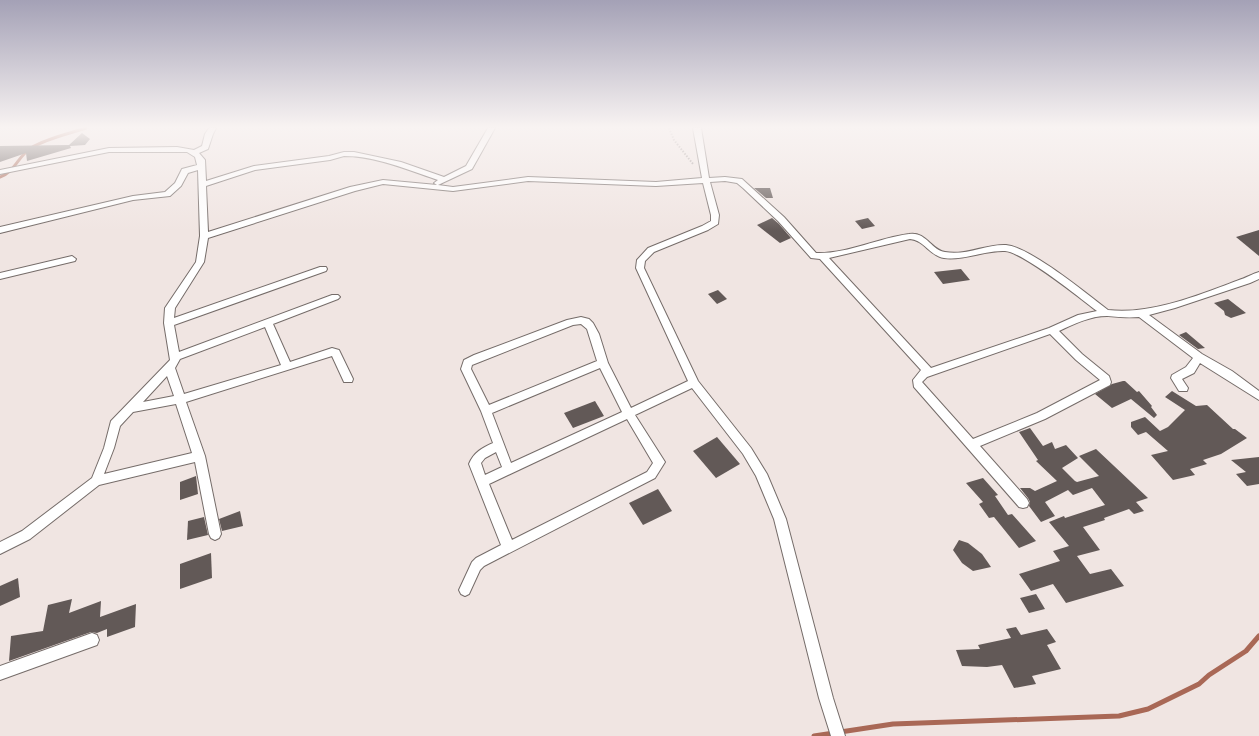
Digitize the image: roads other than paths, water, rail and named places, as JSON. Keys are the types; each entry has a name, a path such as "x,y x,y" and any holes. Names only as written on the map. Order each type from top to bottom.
{"street":[{"path":"0,172 42,162"},
{"path":"201,162 204,236 200,262 170,308 169,324 172,362 181,399 199,456 215,534"},
{"path":"201,185 254,168 297,162"},
{"path":"391,162 443,179"},
{"path":"431,187 443,179 469,167 471,162"},
{"path":"703,162 706,180 716,215 715,222 705,228 650,250 641,260 640,268 694,382 747,451 771,496 780,519 824,691 838,736"},
{"path":"0,230 133,198 164,195 175,188 185,171 200,167"},
{"path":"204,236 370,185 392,182 453,189 528,179 656,184 725,179 739,181 781,219 810,253 816,256 822,256 910,236 921,238 937,252 944,255 1002,248 1014,249 1028,257 1106,313"},
{"path":"822,256 929,373"},
{"path":"0,276 72,259"},
{"path":"169,324 323,269"},
{"path":"1023,503 918,384 917,382 919,377 925,373 929,373 1052,330 1081,317 1106,313 1122,315 1179,304 1240,284 1259,275"},
{"path":"96,481 109,448 115,424 172,362 268,322 336,297"},
{"path":"1140,312 1199,357 1228,374 1259,396"},
{"path":"465,590 476,566 480,562 508,546 651,474 658,465 659,462 628,414 602,363 591,326 584,320 578,320 476,358 468,363 466,370 486,411 508,469"},
{"path":"268,322 287,367"},
{"path":"972,445 1041,416 1106,382 1105,379 1079,357 1052,330"},
{"path":"130,408 181,399 332,352 336,354 348,379"},
{"path":"1183,388 1176,378 1190,370 1199,357"},
{"path":"486,411 602,363"},
{"path":"482,482 694,382"},
{"path":"499,445 485,452 476,461 476,469 508,546"},
{"path":"0,548 26,535 96,481 199,456"},
{"path":"0,673 92,640"}],"waterway":[{"path":"0,177 5,175 17,162"},
{"path":"814,736 893,724 1119,716 1148,709 1199,684 1209,675 1246,651 1259,636"}]}
